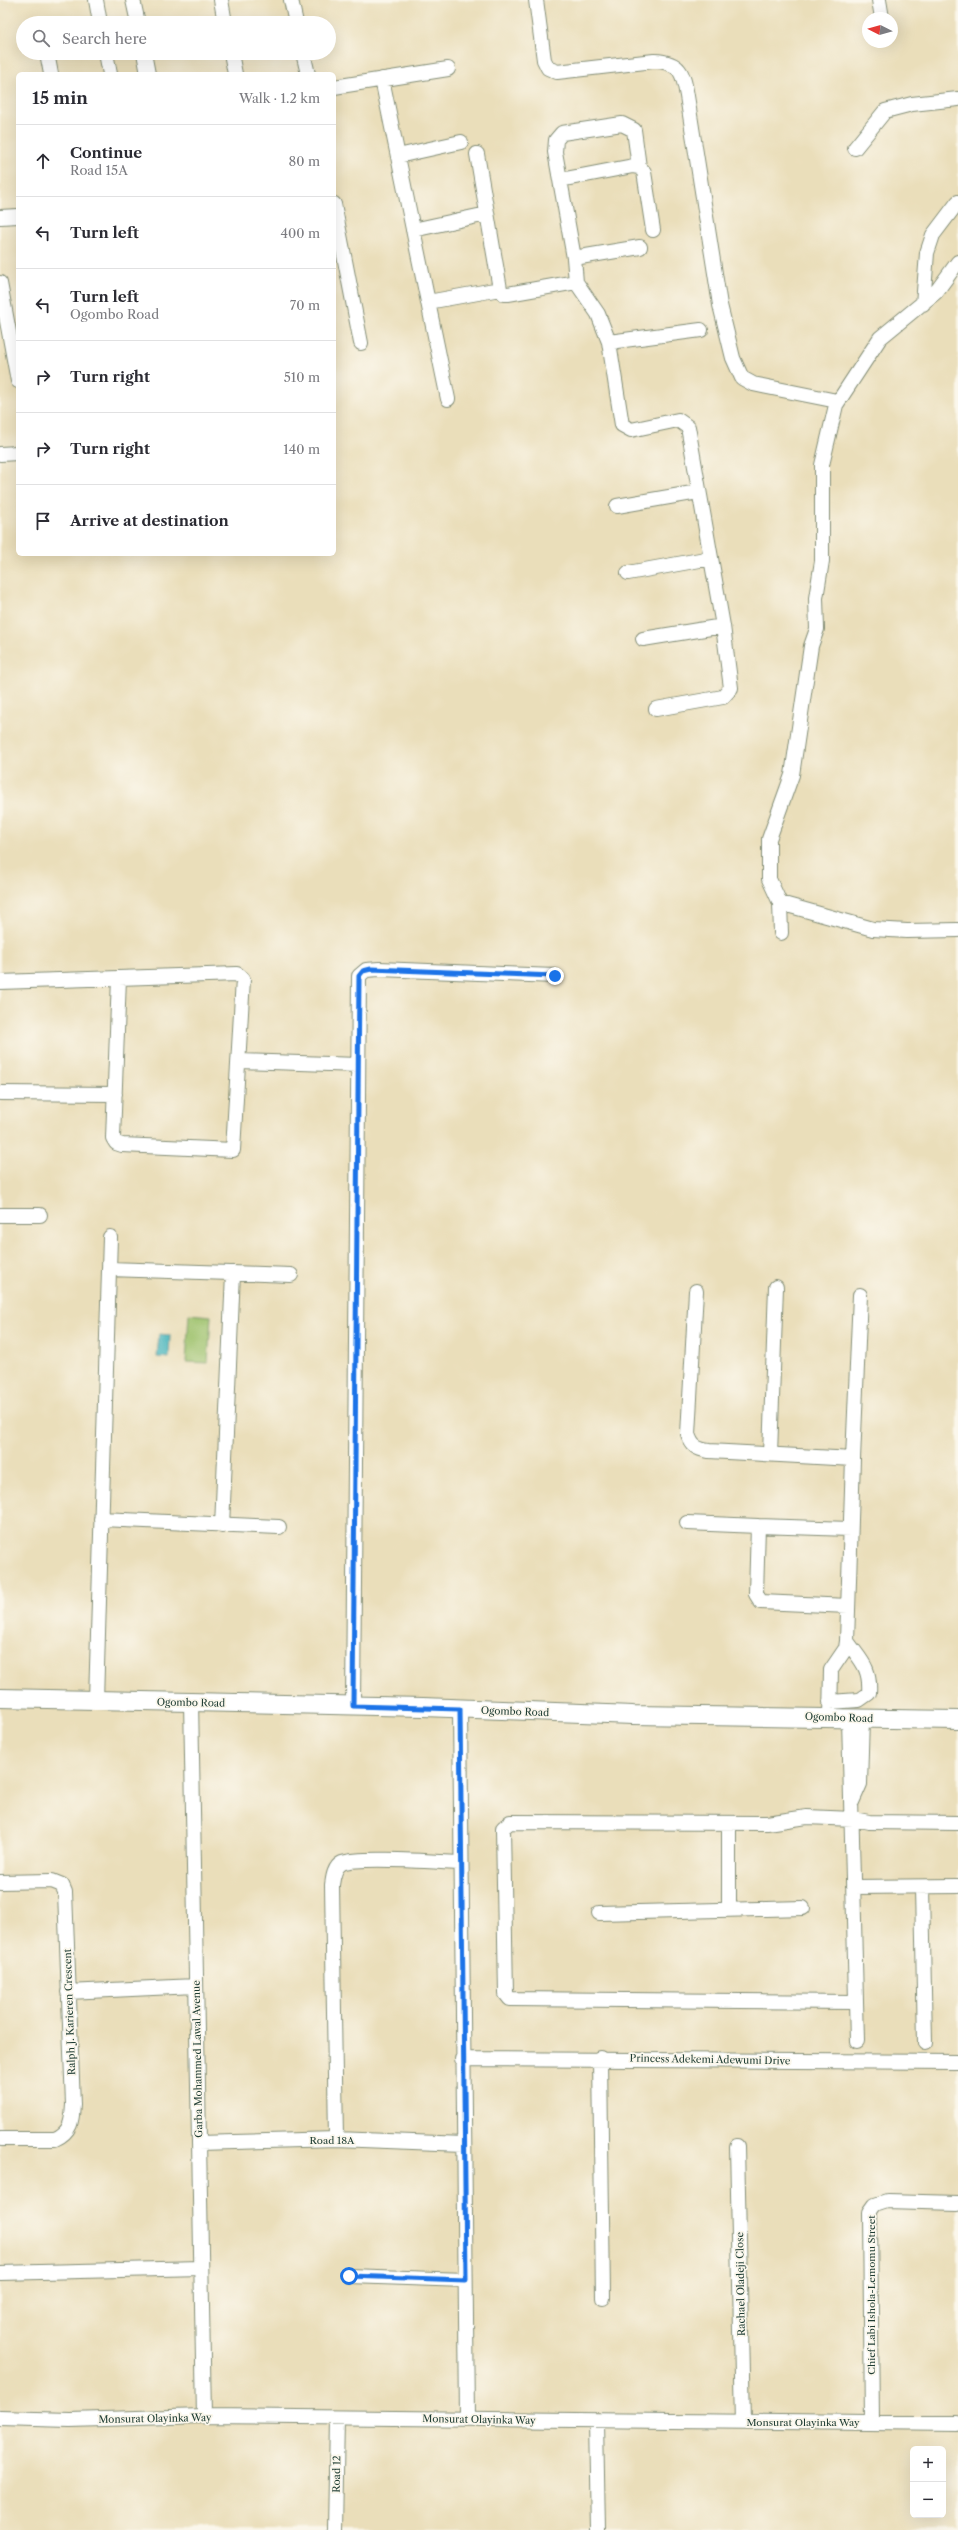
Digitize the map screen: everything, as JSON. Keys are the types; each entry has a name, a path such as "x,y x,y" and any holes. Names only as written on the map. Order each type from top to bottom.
{"main road":[{"name":"Ogombo Road","path":"0,1698 353,1706 633,1715 830,1709 856,1718 958,1720"}],"street":[{"path":"96,0 99,16"},
{"path":"133,0 136,16"},
{"path":"221,0 224,16"},
{"path":"291,0 294,16"},
{"path":"536,0 544,60 548,68 557,72 654,62 666,62 677,66 683,75 687,96 720,305 733,358 742,378 753,384 838,401"},
{"path":"879,0 881,12"},
{"path":"48,60 51,72"},
{"path":"107,60 110,72"},
{"path":"145,60 148,72"},
{"path":"233,60 236,72"},
{"path":"305,60 308,72"},
{"path":"336,87 448,68"},
{"path":"382,79 448,399"},
{"path":"855,148 885,111 912,104 958,99"},
{"path":"912,104 923,109 958,109"},
{"path":"639,168 634,130 627,125 622,124 562,133 554,146 574,258 576,282 598,314 609,342 622,426 631,430 678,420 684,422 688,427 698,492 723,626 731,688 730,692 724,697 656,709"},
{"path":"398,156 461,142"},
{"path":"477,154 500,289 504,294 508,294 576,282"},
{"path":"560,180 633,166 639,168 644,172 653,230"},
{"path":"923,304 927,253 933,235 958,202"},
{"path":"336,214 361,343"},
{"path":"413,230 487,214"},
{"path":"0,218 16,216"},
{"path":"574,258 640,247"},
{"path":"781,933 780,903 769,879 769,839 792,775 811,646 817,629 816,598 822,561 822,464 838,401 880,338 936,292 958,262"},
{"path":"0,283 16,370"},
{"path":"428,302 500,289"},
{"path":"609,342 701,330"},
{"path":"0,454 16,453"},
{"path":"617,506 698,492"},
{"path":"628,573 711,558"},
{"path":"643,639 723,626"},
{"path":"780,903 873,929 907,932 958,930"},
{"path":"353,1706 359,976 366,970 555,976"},
{"path":"0,982 119,978 241,976 243,979 235,1147 230,1150 122,1145 116,1143 113,1138 119,978"},
{"path":"239,1061 358,1065"},
{"path":"0,1093 115,1094"},
{"path":"0,1215 40,1215"},
{"path":"96,1700 110,1237"},
{"path":"109,1269 291,1275"},
{"path":"222,1526 233,1273"},
{"path":"770,1454 776,1287"},
{"path":"696,1291 688,1434 691,1444 698,1450 853,1459"},
{"path":"847,1641 868,1670 870,1680 869,1693 859,1700 830,1709 831,1670 846,1648 847,1641 850,1529 860,1295"},
{"path":"101,1519 222,1526 279,1527"},
{"path":"687,1523 850,1529"},
{"path":"758,1526 756,1594 761,1602 848,1606"},
{"name":"Garba Mohammed Lawal Avenue","path":"190,1702 204,2416"},
{"path":"460,1709 460,1863 467,2419"},
{"path":"856,1718 849,1784 853,1819 855,2002 857,2041"},
{"path":"855,2002 514,2000 508,1997 502,1833 506,1824 777,1822 793,1818 853,1819 869,1822 958,1823"},
{"path":"728,1909 729,1823"},
{"path":"336,2139 332,1885 337,1867 341,1864 354,1862 460,1863"},
{"name":"Ralph J. Karieren Crescent","path":"0,1882 52,1881 62,1885 66,1901 73,2105 69,2130 55,2139 0,2139"},
{"path":"853,1887 958,1886"},
{"path":"922,1887 925,2043"},
{"path":"599,1913 802,1908"},
{"path":"68,1992 195,1986"},
{"path":"600,2058 604,2298"},
{"name":"Princess Adekemi Adewumi Drive","path":"462,2059 600,2058 958,2062"},
{"name":"Road 18A","path":"199,2142 336,2139 464,2144"},
{"name":"Rachael Oladeji Close","path":"737,2146 743,2422"},
{"name":"Chief Labi Ishola-Lemomu Street","path":"872,2423 870,2212 875,2205 887,2201 958,2202"},
{"path":"0,2274 201,2268"},
{"path":"349,2276 466,2280"},
{"name":"Monsurat Olayinka Way","path":"0,2418 70,2420 204,2416 337,2419 958,2424"},
{"name":"Road 12","path":"336,2530 337,2419"},
{"path":"596,2421 598,2530"}],"green space":[{"path":"189,1314 211,1316 208,1363 186,1362"}],"water":[{"path":"159,1334 170,1335 169,1358 157,1357"}],"route":[{"path":"349,2276 466,2280 462,2059 460,1709 353,1706 353,1528 359,976 363,971 371,969 463,971 555,976"}]}
